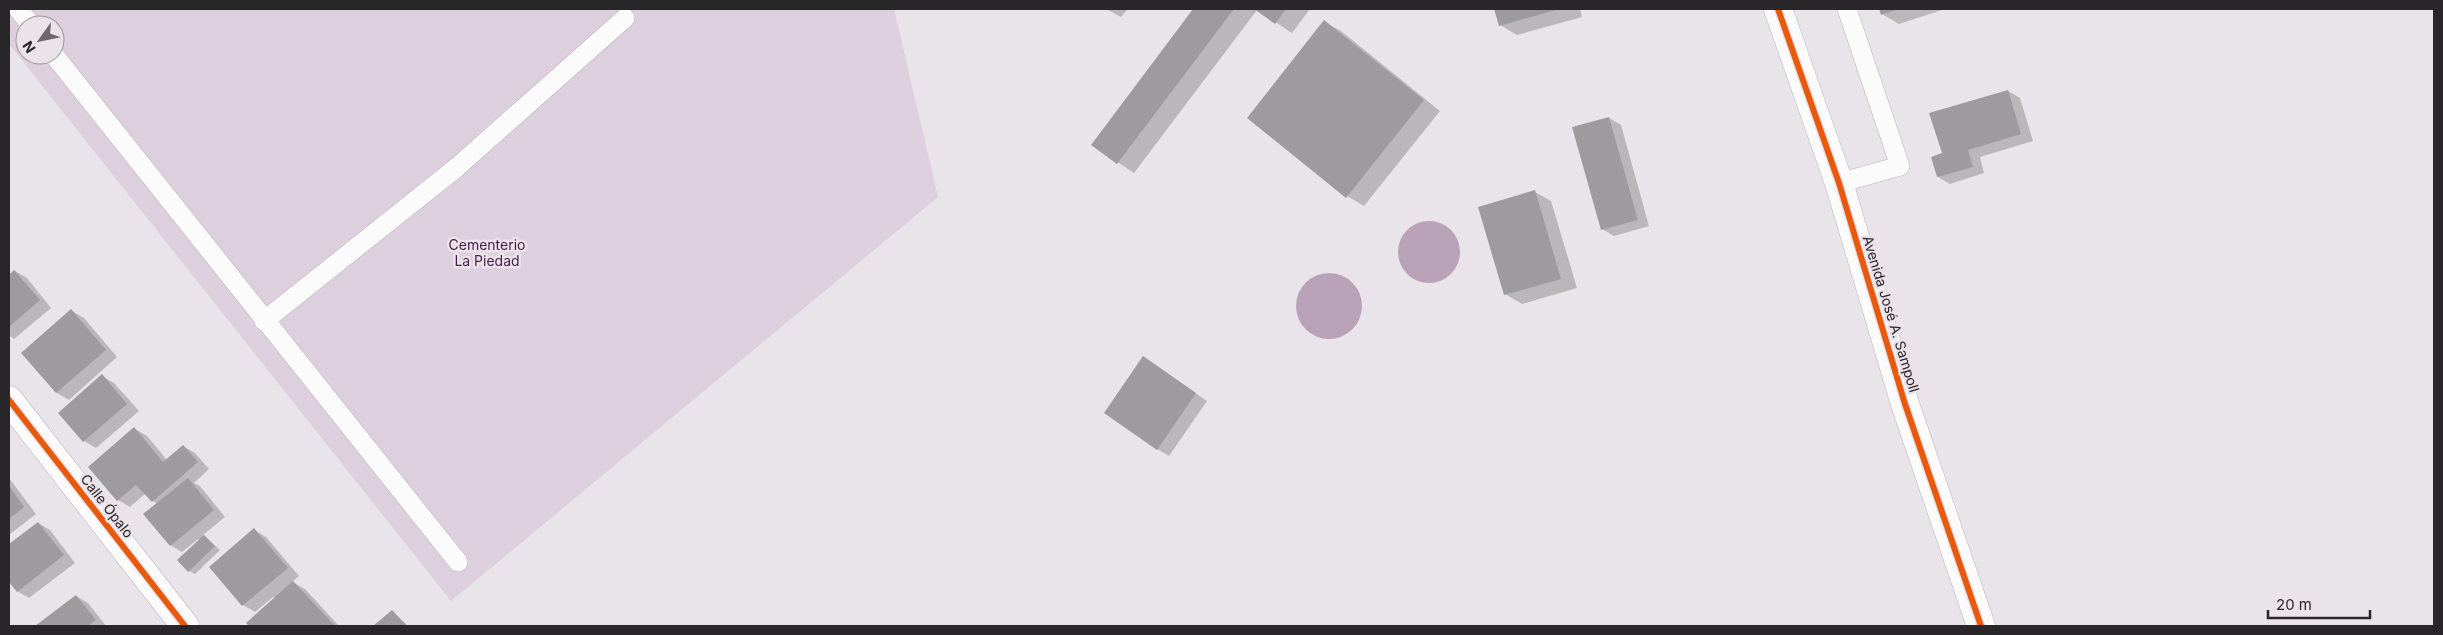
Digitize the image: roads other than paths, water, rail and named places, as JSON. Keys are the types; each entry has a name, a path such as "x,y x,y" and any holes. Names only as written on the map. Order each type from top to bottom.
{"street":[{"name":"Avenida José A. Sampoll","path":"1778,9 1838,183 1905,404 1981,626"},
{"name":"Calle Ópalo","path":"9,400 185,626"}],"lane":[{"path":"1838,183 1900,166 1847,9"},
{"path":"264,321 456,168 625,18"},
{"path":"62,65 264,321 458,562"}],"park label":[{"name":"Cementerio La Piedad","path":"487,254"}]}
